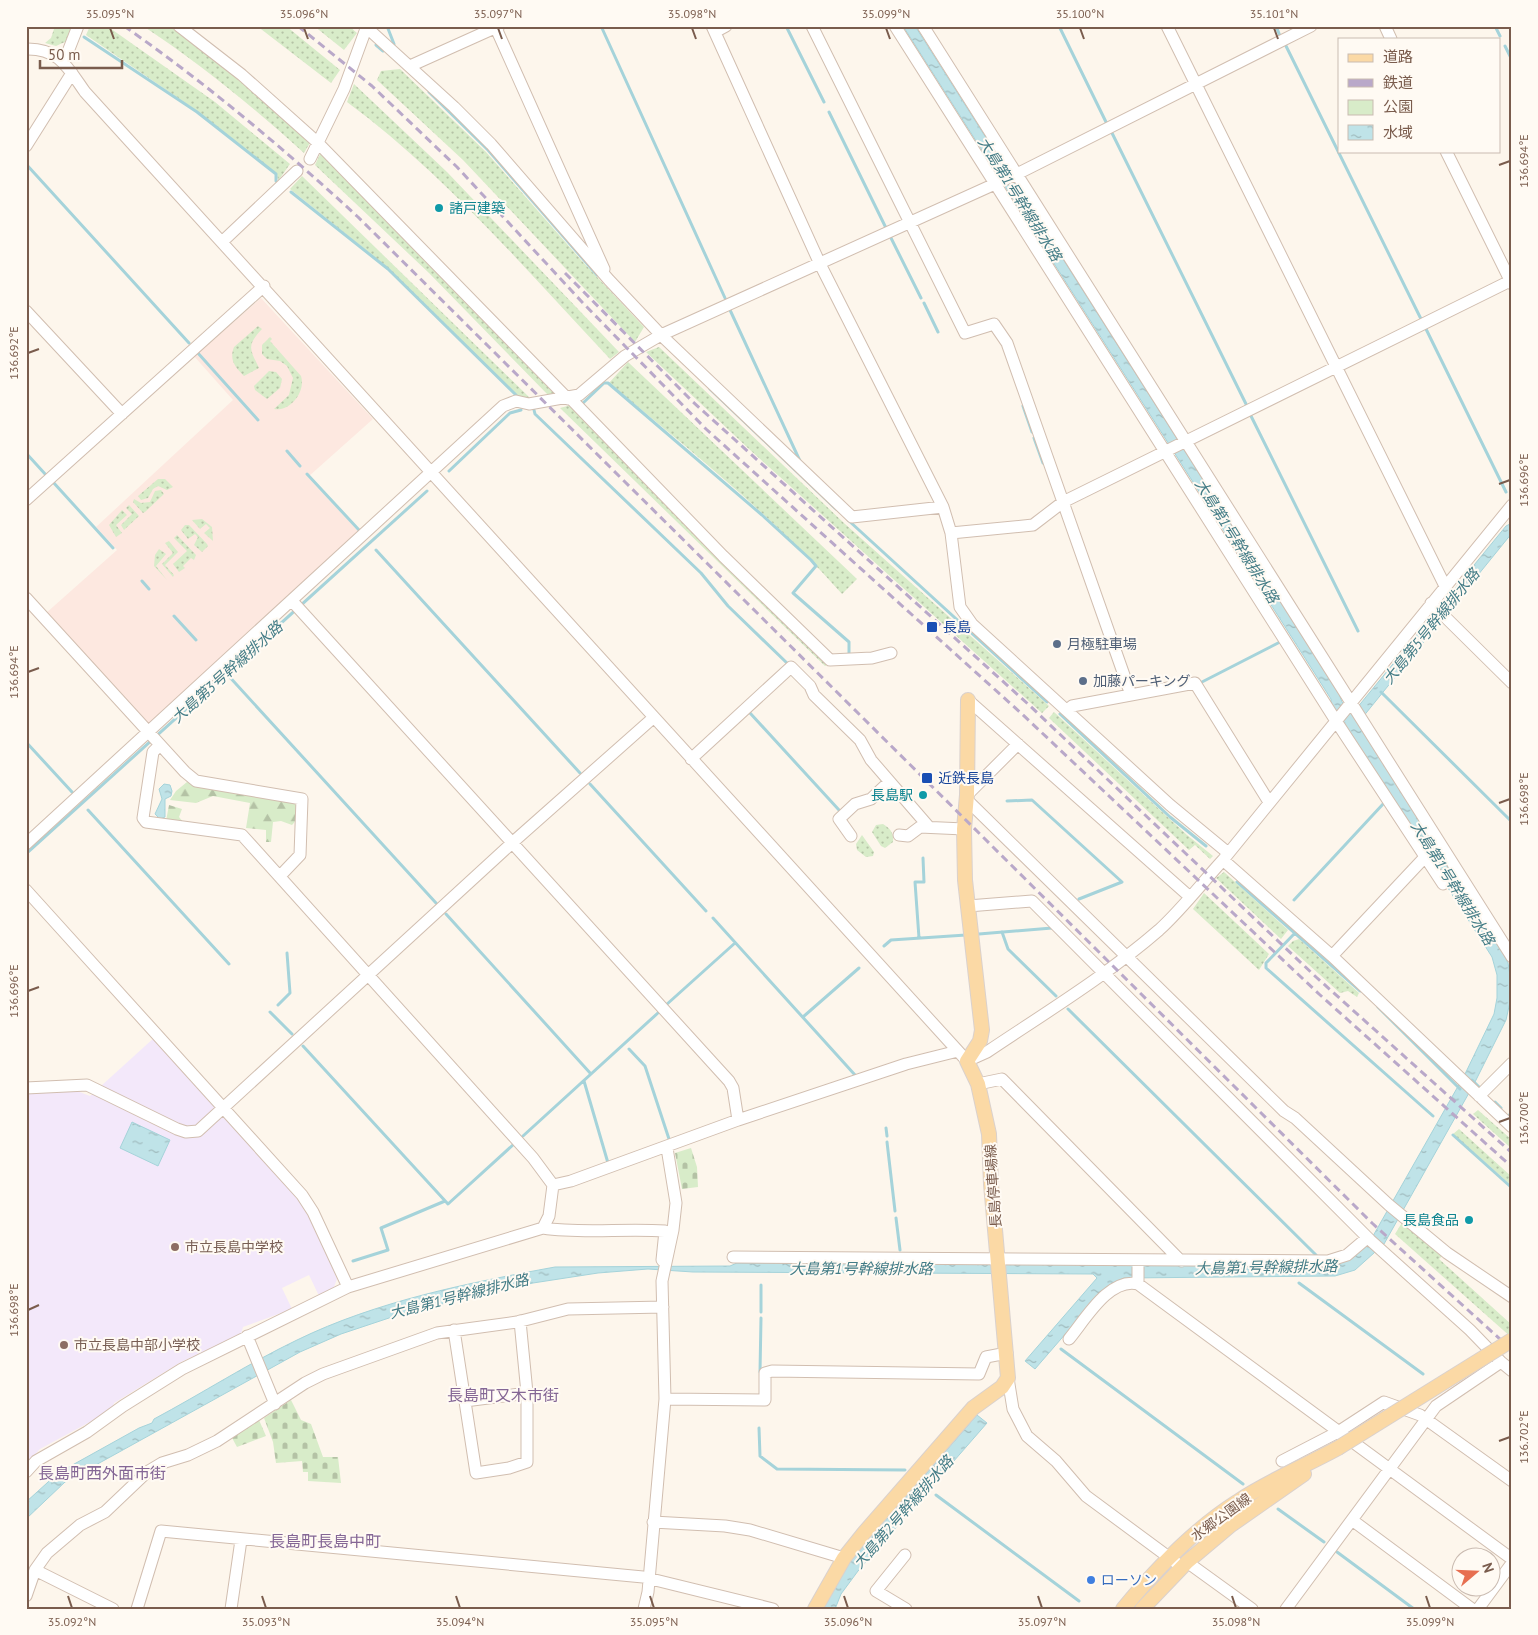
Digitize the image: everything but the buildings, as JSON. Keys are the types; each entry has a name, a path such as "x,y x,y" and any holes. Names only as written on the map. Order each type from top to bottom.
{"main road":[{"path":"962,1056 980,1041 982,1030 968,906 964,829 967,798 968,700"},
{"name":"長島停車場線","path":"962,1056 978,1084 989,1134 991,1184 1008,1378"},
{"name":"水郷公園線","path":"1123,1609 1169,1558 1199,1530 1237,1502 1338,1448 1512,1340"},
{"path":"815,1609 844,1558 973,1408 1002,1387 1008,1378"},
{"name":"水郷公園線","path":"1142,1609 1184,1564 1230,1525 1277,1495 1338,1448"}],"street":[{"path":"64,62 78,26"},
{"path":"179,26 242,75 317,142 723,556 830,660 872,658 891,653"},
{"path":"726,26 713,29 820,264 943,507 951,532 960,607 972,624 1225,856 1512,1126"},
{"path":"812,26 965,333 994,324 1007,343 1131,695"},
{"path":"895,26 997,182 1337,720 1443,884"},
{"path":"923,26 1512,957"},
{"path":"1167,26 1445,586"},
{"path":"26,844 154,738 296,605 503,406 516,401 529,404 579,395 625,356 662,335 1015,174 1311,26"},
{"path":"1385,26 1391,38"},
{"path":"310,159 344,89 366,27 410,66 491,144 609,280 662,335 852,517 943,507"},
{"path":"410,66 496,27 609,280"},
{"path":"26,49 48,52 64,62 86,92 962,1056"},
{"path":"26,146 72,73"},
{"path":"951,532 1033,525 1063,502 1511,282 1446,152"},
{"path":"223,242 297,171"},
{"path":"26,500 264,286"},
{"path":"26,311 122,414"},
{"path":"553,1185 571,1182 628,1159 667,1148 738,1120 906,1064 987,1052 1104,973 1160,930 1190,897 1434,606 1445,586 1512,505"},
{"path":"26,598 184,772 196,781 302,800 300,855 280,876"},
{"path":"296,605 729,1081 733,1088 738,1120"},
{"path":"1434,606 1512,684"},
{"path":"691,759 791,668 810,686 814,695 860,740 870,760 929,827"},
{"path":"1067,710 1072,706 1195,683 1268,802"},
{"path":"968,700 1190,897"},
{"path":"26,1088 87,1085 186,1132 198,1131 223,1106 512,843 653,718"},
{"path":"154,738 154,752 143,818 146,822 242,835 533,1158 553,1185 549,1216 543,1228"},
{"path":"1018,744 967,798 1284,1111 1295,1118 1389,1205 1447,1252 1512,1297"},
{"path":"851,836 839,819 855,804 871,799 889,782"},
{"path":"899,835 908,836 920,827 964,829"},
{"path":"1332,956 1425,857"},
{"path":"26,890 284,1174 309,1206 348,1287"},
{"path":"968,906 1032,901 1383,1253 1470,1330 1512,1371"},
{"path":"1476,1093 1512,1063"},
{"path":"978,1084 1002,1079 1181,1260"},
{"path":"644,1609 649,1579 665,1399 664,1268 673,1230 676,1203 667,1148"},
{"path":"26,1472 36,1461 87,1432 123,1406 182,1369 348,1287 543,1228 564,1231 590,1229 603,1232 665,1231 662,1260 664,1268"},
{"path":"734,1257 1138,1262 1181,1260 1328,1261 1347,1255 1369,1239"},
{"path":"1138,1262 1138,1282"},
{"path":"1069,1339 1102,1299 1117,1286 1125,1282 1138,1282 1512,1561 1478,1609"},
{"path":"26,1596 35,1570 57,1544 80,1525 105,1512 154,1467 197,1451 275,1404 305,1382 437,1333 520,1321 568,1310 663,1307"},
{"path":"454,1330 476,1473 509,1468 527,1462 527,1393 520,1321"},
{"path":"247,1336 275,1404"},
{"path":"665,1399 765,1400 765,1373 772,1371 979,1374 986,1357 1007,1353"},
{"path":"1286,1609 1436,1406 1501,1362"},
{"path":"1008,1378 1013,1409 1027,1436 1056,1461 1086,1496 1169,1558 1184,1564 1252,1609"},
{"path":"464,1401 527,1393"},
{"path":"1282,1461 1338,1432 1384,1402 1426,1419 1512,1481"},
{"path":"1352,1520 1472,1609"},
{"path":"653,1522 726,1526 750,1530 844,1558"},
{"path":"137,1609 161,1531 588,1571 649,1579 772,1609"},
{"path":"231,1609 241,1540"},
{"path":"905,1555 876,1592 906,1609"},
{"path":"35,1570 113,1609"}],"shaded area":[{"path":"261,298 373,419 308,477 360,533 150,725 45,614 117,550 96,527 233,400 193,355 202,350"},
{"name":"市立長島中学校","path":"155,1037 281,1176 313,1219 337,1279 332,1292 320,1298 309,1275 282,1288 292,1309 243,1327 241,1334 181,1362 114,1403 112,1410 40,1449 26,1464 26,1094 77,1091 90,1096"}],"green space":[{"path":"55,26 73,26 67,41 56,46 45,43 51,38"},
{"path":"90,26 107,26 215,102 290,164 278,181 277,174 197,111 86,35"},
{"path":"143,26 172,26 237,75 311,141 304,153 226,86"},
{"path":"257,26 286,26 340,70 331,83"},
{"path":"314,26 349,26 357,33 344,50"},
{"path":"400,69 486,152 582,261 644,327 635,342 463,160 377,80 381,71"},
{"path":"354,84 447,172 619,352 610,359 452,192 383,130 347,102"},
{"path":"321,152 559,395 549,396 429,273 315,165"},
{"path":"302,176 530,398 521,399 388,268 290,189"},
{"path":"258,326 262,329 251,348 259,368 244,376 234,363 232,356 234,347"},
{"path":"270,337 272,339 270,341 301,376 302,382 299,394 295,400 280,409 274,409 289,395 293,378 287,366 280,361 267,359 262,354 262,345"},
{"path":"659,347 845,524 1049,706 1042,713 749,449 646,352"},
{"path":"628,362 857,579 842,594 816,565 730,484 609,383"},
{"path":"269,371 276,372 282,379 280,388 267,399 255,390 254,386"},
{"path":"571,405 827,665 825,666 560,408"},
{"path":"158,479 165,479 173,487 167,490 158,486 153,489 148,498 141,500 138,496"},
{"path":"161,490 164,494 143,513 133,502 134,499 141,503 150,502 155,491"},
{"path":"129,505 139,516 124,530 121,525 132,514 126,508"},
{"path":"122,510 127,515 116,525 122,533 116,537 109,525"},
{"path":"202,519 212,527 213,541 204,533 210,528 206,524 200,529 192,520"},
{"path":"185,525 189,525 207,544 208,546 202,552 194,545 198,537 195,534 188,539 181,530"},
{"path":"177,535 196,555 194,560 191,558 183,566 185,568 179,572 173,564 187,551 174,538"},
{"path":"169,541 178,552 165,565 174,575 173,577 162,564 173,553 165,543"},
{"path":"159,549 166,554 156,566 167,580 154,566 155,555"},
{"path":"1054,712 1187,835 1213,856 1210,859 1195,845 1189,850 1049,718"},
{"path":"187,782 295,803 297,811 295,820 292,825 281,821 273,822 271,842 266,842 266,830 246,828 250,803 213,796 196,803 170,800 176,791"},
{"path":"169,805 182,809 179,817 183,822 166,821"},
{"path":"883,824 888,827 893,836 893,842 885,848 881,846 872,832 876,825"},
{"path":"862,835 874,852 873,856 866,857 857,850 856,844"},
{"path":"1224,872 1288,930 1281,939 1216,878"},
{"path":"1204,893 1269,954 1259,970 1193,909"},
{"path":"1299,939 1359,993 1357,997 1348,991 1340,993 1288,946 1293,941"},
{"path":"1478,1110 1512,1140 1512,1149 1473,1114"},
{"path":"1459,1129 1512,1177 1512,1186 1453,1134"},
{"path":"691,1148 697,1167 698,1187 682,1189 675,1153"},
{"path":"1403,1221 1445,1253 1439,1259 1512,1325 1512,1338 1395,1234"},
{"path":"291,1400 301,1420 311,1424 323,1457 338,1457 341,1483 308,1481 308,1472 303,1472 302,1461 276,1463 273,1442 264,1418"},
{"path":"259,1420 266,1436 237,1447 231,1436"}],"water":[{"path":"903,26 915,26 1339,694 1342,702 1352,714 1506,526 1512,523 1512,533 1358,723 1501,949 1508,963 1511,981 1510,1002 1506,1020 1474,1084 1384,1244 1355,1270 1335,1276 1124,1278 1106,1287 1035,1369 1025,1361 1097,1278 1093,1274 693,1272 648,1269 598,1273 533,1283 407,1312 341,1334 300,1352 65,1482 26,1519 26,1502 58,1473 139,1428 152,1423 154,1419 279,1349 327,1326 359,1314 423,1295 489,1280 555,1267 730,1266 737,1263 1331,1264 1369,1243 1465,1074 1494,1014 1497,998 1497,975 1492,957 1331,705 1331,699"},
{"path":"164,784 170,785 172,791 171,796 165,799 165,817 160,819 155,814 162,799 159,789"},
{"path":"132,1122 170,1140 158,1166 120,1148"},
{"name":"大島第2号幹線排水路","path":"977,1415 987,1423 858,1571 841,1594 835,1609 822,1609 830,1591 850,1562"}],"waterway":[{"path":"387,26 394,44"},
{"path":"601,26 725,298"},
{"path":"786,26 824,102"},
{"path":"1059,26 1106,122"},
{"path":"1276,26 1280,36"},
{"path":"1495,26 1500,36"},
{"path":"84,37 197,112 276,174 276,181"},
{"path":"376,45 383,51"},
{"path":"1286,46 1338,151"},
{"path":"1505,46 1512,60"},
{"path":"429,92 488,150 597,275"},
{"path":"829,112 886,228"},
{"path":"1111,131 1246,404"},
{"path":"1338,152 1421,319"},
{"path":"26,164 189,343"},
{"path":"291,192 388,269 516,395"},
{"path":"890,236 921,298"},
{"path":"924,303 938,332"},
{"path":"730,310 800,461"},
{"path":"1426,329 1506,492"},
{"path":"197,352 258,420"},
{"path":"583,403 604,383 608,383 762,515 811,560 816,566 793,593 849,642 849,655"},
{"path":"710,389 836,509"},
{"path":"1023,406 1032,432"},
{"path":"449,471 510,413 521,410"},
{"path":"534,410 535,414 701,573 728,606 788,664"},
{"path":"1251,416 1358,631"},
{"path":"1034,438 1043,463"},
{"path":"287,451 300,466"},
{"path":"26,453 46,475"},
{"path":"307,474 359,530"},
{"path":"53,482 113,548"},
{"name":"大島第3号幹線排水路","path":"26,854 427,491"},
{"path":"848,520 1047,702"},
{"path":"376,550 580,773"},
{"path":"142,581 149,589"},
{"path":"174,616 196,640"},
{"path":"1200,683 1280,642"},
{"path":"226,673 436,903"},
{"path":"1381,692 1512,822"},
{"path":"750,713 839,810"},
{"path":"1060,714 1170,817 1206,846"},
{"path":"26,742 72,792"},
{"path":"590,784 706,911"},
{"path":"1007,801 1032,800 1122,882 1079,899"},
{"path":"1294,900 1384,803"},
{"path":"88,810 229,964"},
{"path":"919,938 915,882 924,882 923,858"},
{"path":"1237,882 1360,991"},
{"path":"446,914 591,1074"},
{"path":"713,918 855,1075"},
{"path":"979,934 1052,928"},
{"path":"1002,932 1008,949 1056,996"},
{"path":"1295,933 1266,963 1266,968 1433,1116"},
{"path":"884,946 891,940 966,935"},
{"path":"666,1005 735,943"},
{"path":"278,1005 290,993 287,953"},
{"path":"803,1017 859,968"},
{"path":"1378,1007 1460,1089"},
{"name":"大島第1号幹線排水路","path":"1068,1009 1316,1255"},
{"path":"270,1012 292,1034"},
{"path":"523,1136 659,1012"},
{"path":"303,1046 448,1204 514,1144"},
{"path":"629,1049 645,1066 669,1139"},
{"path":"1472,1080 1479,1087"},
{"path":"584,1081 608,1163"},
{"path":"1495,1102 1501,1108"},
{"path":"1509,1115 1512,1118"},
{"path":"886,1128 887,1136"},
{"path":"1453,1135 1512,1188"},
{"path":"887,1142 895,1211"},
{"path":"353,1261 388,1250 381,1228 445,1201"},
{"path":"896,1218 900,1250"},
{"name":"大島第1号幹線排水路","path":"1299,1283 1423,1374"},
{"path":"761,1285 761,1312"},
{"path":"760,1372 761,1318"},
{"path":"1061,1349 1243,1484"},
{"path":"759,1428 760,1456 777,1469 905,1470"},
{"name":"大島第2号幹線排水路","path":"936,1495 1079,1601"},
{"path":"1278,1509 1324,1542"},
{"path":"1337,1552 1414,1609"}],"railway":[{"path":"124,26 244,117 358,217 1372,1223 1512,1350"},
{"path":"298,26 372,86 457,167 582,302 706,429 1022,714 1319,994 1512,1167"},
{"path":"565,273 693,402 1028,704 1316,977 1512,1153"}],"place":[{"name":"諸戸建築","path":"439,208"},
{"name":"長島","path":"932,627"},
{"name":"月極駐車場","path":"1057,644"},
{"name":"加藤パーキング","path":"1083,681"},
{"name":"近鉄長島","path":"927,778"},
{"name":"長島駅","path":"923,795"},
{"name":"長島食品","path":"1469,1220"},
{"name":"市立長島中学校","path":"175,1247"},
{"name":"市立長島中部小学校","path":"64,1345"},
{"name":"ローソン","path":"1091,1580"}],"district":[{"name":"長島町又木市街","path":"503,1395"},
{"name":"長島町西外面市街","path":"102,1473"},
{"name":"長島町長島中町","path":"325,1541"}],"water label":[{"name":"大島第5号幹線排水路","path":"1431,626"}]}
